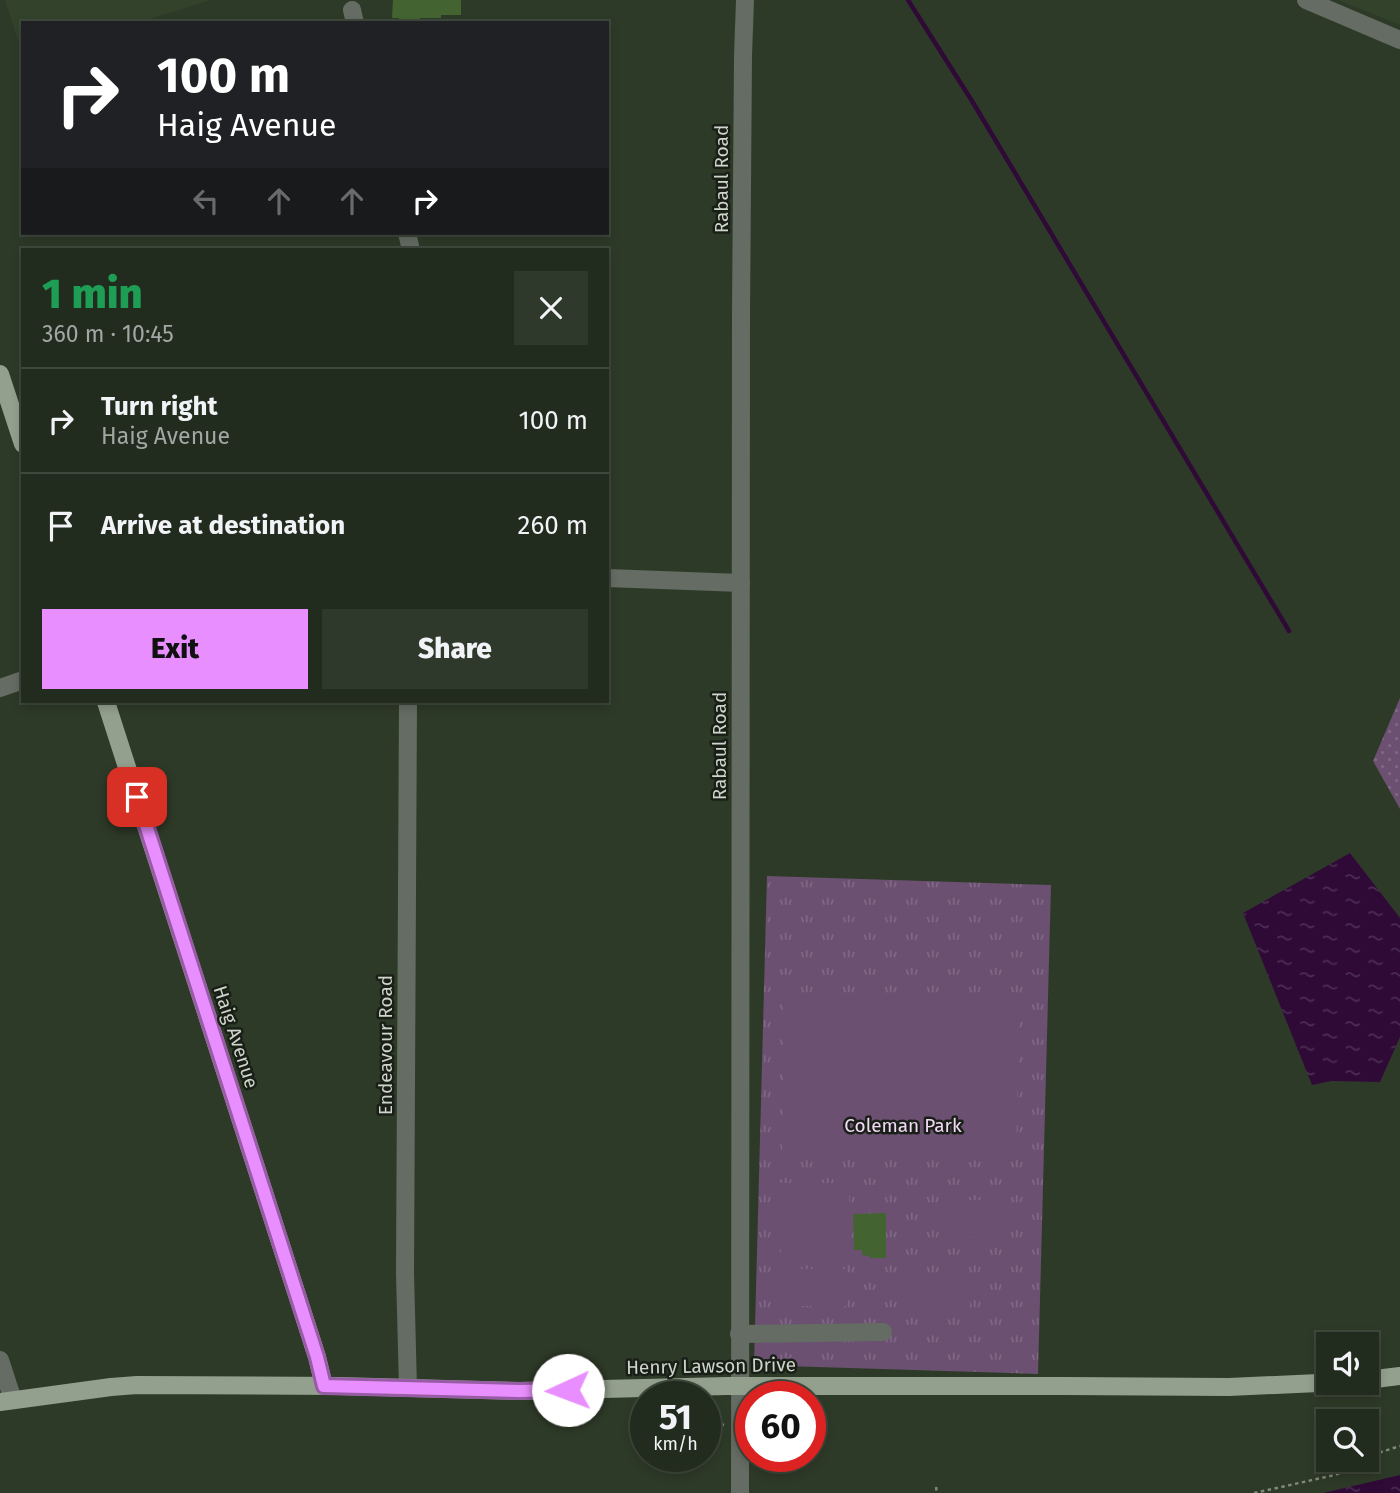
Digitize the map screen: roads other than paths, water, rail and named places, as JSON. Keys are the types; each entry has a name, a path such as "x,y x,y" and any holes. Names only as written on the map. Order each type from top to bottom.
{"main road":[{"path":"0,374 21,438"},
{"name":"Haig Avenue","path":"106,703 317,1357 324,1386"},
{"path":"1379,1379 1400,1376"},
{"name":"Henry Lawson Drive","path":"826,1386 1229,1387 1316,1383"},
{"name":"Henry Lawson Drive","path":"6,1401 137,1385 520,1391 735,1386"}],"street":[{"name":"Rabaul Road","path":"739,1381 745,0"},
{"path":"1306,0 1400,40"},
{"path":"609,578 741,583"},
{"path":"0,688 21,681"},
{"name":"Endeavour Road","path":"408,703 405,1259 408,1388"},
{"path":"739,1334 883,1332"},
{"path":"0,1360 6,1401"},
{"name":"Rabaul Road","path":"740,1472 740,1493"}],"water":[{"path":"1350,853 1400,918 1400,1037 1380,1082 1332,1081 1312,1085 1243,913"},
{"path":"1400,1475 1400,1493 1323,1493"}],"waterway":[{"path":"908,0 972,101 1289,631"}],"park label":[{"name":"Coleman Park","path":"903,1125"}]}
